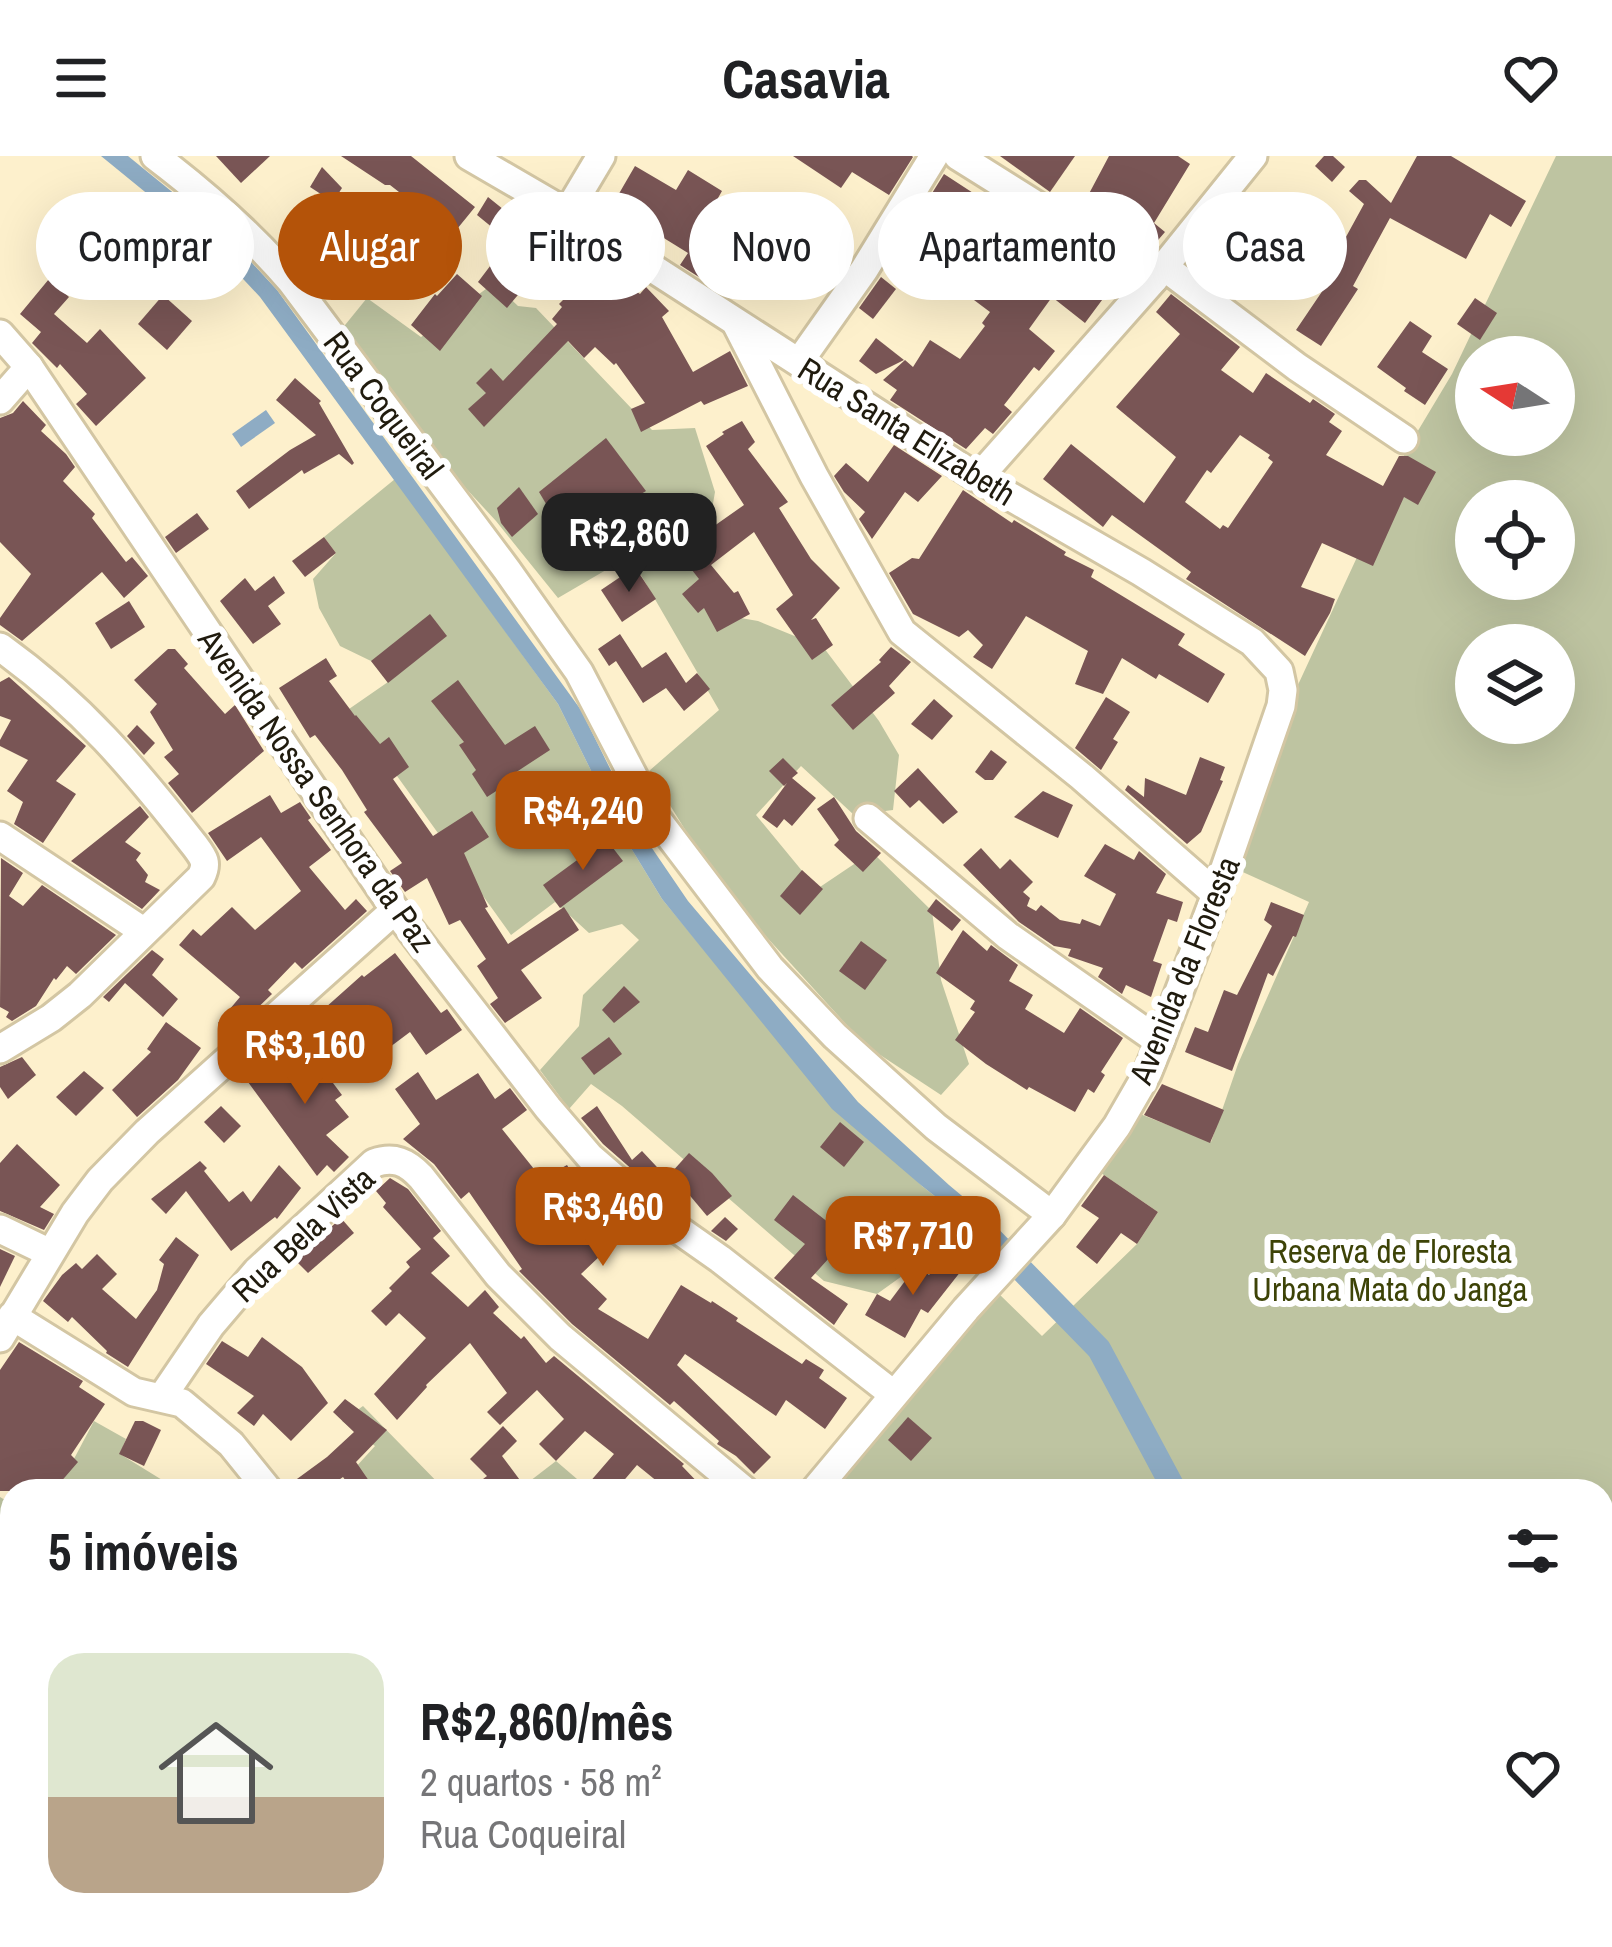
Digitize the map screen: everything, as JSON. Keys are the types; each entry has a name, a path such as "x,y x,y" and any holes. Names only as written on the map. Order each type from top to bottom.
{"street":[{"name":"Rua Coqueiral","path":"155,156 255,239 291,280 507,570 578,672 653,814 770,968 836,1036 1047,1222"},
{"name":"Rua Santa Elizabeth","path":"469,156 531,192"},
{"path":"580,192 601,156"},
{"path":"799,362 864,270 934,156"},
{"path":"958,156 1020,192"},
{"path":"1159,272 1252,156"},
{"path":"1159,274 1404,439"},
{"name":"Rua Santa Elizabeth","path":"665,276 978,478 1252,642"},
{"path":"978,478 1134,300"},
{"path":"735,321 814,476 902,632 1216,894"},
{"name":"Avenida Nossa Senhora da Paz","path":"0,334 29,367 395,910 548,1108 590,1157 656,1214 893,1394"},
{"path":"0,400 29,367"},
{"name":"Avenida da Floresta","path":"824,1479 1047,1222 1117,1126 1147,1074 1281,706 1279,671 1252,642"},
{"path":"0,646 34,671 128,760 196,846 206,867 80,995 7,1037"},
{"path":"868,818 1007,935 1160,1042"},
{"path":"0,836 143,931"},
{"path":"259,1479 231,1444 182,1403 134,1392 6,1327 74,1213 100,1180 147,1132 395,910"},
{"name":"Rua Bela Vista","path":"162,1397 211,1324 257,1270 374,1163 399,1160 411,1166 498,1275 560,1337 731,1479"},
{"path":"0,1229 50,1253"}],"green space":[{"name":"Reserva de Floresta Urbana Mata do Janga","path":"1556,156 1612,156 1612,1479 835,1479 997,1292 1042,1336 1137,1244 1158,1212 1098,1171 1140,1114 1211,1142 1238,1064 1309,902 1236,869 1291,700 1407,449 1455,368 1455,456 1575,456 1575,336 1470,336"},
{"path":"486,289 486,300 512,300 518,306 536,308 652,430 695,428 715,492 700,578 712,613 758,621 824,648 899,755 893,810 854,815 801,766 756,815 817,889 872,852 932,911 941,980 969,1064 941,1095 865,1045 719,885 649,771 719,710 630,556 558,598 437,457 341,330 370,300 421,337"},
{"path":"395,479 558,704 623,835 662,899 747,1002 922,1186 988,1238 961,1271 947,1259 927,1274 916,1266 877,1294 824,1281 622,1106 591,1084 569,1109 540,1070 579,1026 583,995 639,940 622,924 589,933 555,902 511,935 349,709 388,682 371,661 340,646 319,608 313,579 336,553 324,537"},
{"path":"363,1406 434,1479 345,1479 375,1446 342,1421"},
{"path":"94,1421 126,1439 120,1454 161,1479 63,1479"},
{"path":"556,1461 577,1479 533,1479"}],"water":[{"path":"101,156 128,156 172,192 145,192"},
{"path":"254,265 277,290 278,300 284,300 581,710 643,835 688,901 858,1102 998,1226 988,1238 832,1109 662,899 623,835 558,704 254,291"},
{"path":"266,410 275,423 241,447 232,434"}],"building":[{"path":"216,156 270,156 241,183"},
{"path":"341,156 411,156 456,192 399,192"},
{"path":"793,156 913,157 891,192 852,172 841,188"},
{"path":"1000,156 1075,156 1050,192"},
{"path":"1109,156 1178,156 1190,164 1159,215 1159,192 1090,192"},
{"path":"1324,156 1333,156 1345,167 1332,182 1315,166"},
{"path":"1417,156 1451,156 1526,201 1511,227 1490,214 1466,259 1390,218 1353,286 1358,289 1321,346 1296,330 1316,300 1347,300 1347,235 1364,204 1349,191 1359,180 1366,180 1391,203"},
{"path":"635,166 676,190 688,170 722,191 689,192 689,271 680,265 688,253 665,239 665,192 620,192"},
{"path":"322,167 342,188 318,192 310,187"},
{"path":"944,174 972,192 933,192"},
{"path":"462,197 475,207 462,223"},
{"path":"486,200 486,222 477,215"},
{"path":"462,278 482,296 440,351 411,325 430,300 462,300"},
{"path":"878,281 878,300 888,300 873,319 859,308"},
{"path":"1171,294 1240,347 1221,370 1253,393 1266,373 1335,414 1329,422 1342,431 1326,455 1383,486 1399,456 1436,472 1418,505 1404,497 1373,566 1322,543 1301,587 1335,599 1305,656 1186,579 1191,572 1112,515 1103,527 1043,479 1071,444 1144,503 1176,457 1116,407 1180,334 1156,312","holes":["1240,435 1273,462 1228,528 1220,529 1185,502"]},
{"path":"36,295 36,300 66,300 54,314 87,343 100,329 146,378 96,426 76,404 87,394 60,364 57,368 32,343 41,332 20,314"},
{"path":"1475,298 1497,313 1483,336 1457,324"},
{"path":"159,300 169,300 192,321 167,350 138,324"},
{"path":"563,300 658,300 669,311 662,317 693,372 730,351 748,386 704,405 701,401 641,432 631,409 645,403 616,363 595,347 584,358 568,341 484,427 468,409 486,393 476,383 491,368 503,381 557,324 552,319 562,307"},
{"path":"974,300 1050,300 1029,329 1055,351 1039,371 1034,367 1004,405 1012,412 993,434 985,428 966,449 890,400 897,390 883,380 905,360 913,367 930,340 960,359 990,312"},
{"path":"1056,300 1102,300 1085,323"},
{"path":"1410,321 1432,336 1422,352 1448,369 1425,405 1377,367"},
{"path":"876,338 904,360 876,374 859,361"},
{"path":"295,378 321,401 354,463 339,454 304,474 302,470 249,509 236,491 316,435 276,400"},
{"path":"23,401 46,425 41,431 75,467 63,481 95,514 92,518 126,562 132,557 148,576 124,598 102,572 22,641 0,625 0,618 31,574 0,542 0,418 13,413"},
{"path":"742,421 755,442 748,449 788,502 779,508 811,559 840,588 811,620 816,618 833,645 812,660 776,609 793,595 754,532 711,565 734,593 738,591 750,614 717,632 704,608 698,613 682,594 699,579 670,542 683,532 697,549 711,538 707,531 744,505 706,446"},
{"path":"606,438 646,491 567,539 539,492"},
{"path":"894,445 942,476 918,502 905,492 872,539 859,519 865,512 834,476 846,463 868,482"},
{"path":"519,487 538,514 512,537 497,508"},
{"path":"963,490 1094,570 1091,577 1185,634 1178,645 1225,674 1208,703 1122,658 1103,694 1075,684 1088,651 1026,616 992,669 973,657 983,645 968,630 959,637 913,614 889,573 912,558 919,559"},
{"path":"197,513 209,529 176,553 165,537"},
{"path":"324,537 336,553 305,577 292,561"},
{"path":"635,567 656,599 622,622 601,590"},
{"path":"274,576 285,593 268,606 281,624 253,644 220,601 245,578 255,591"},
{"path":"129,601 145,627 111,649 95,623"},
{"path":"430,614 447,636 388,683 371,661"},
{"path":"620,634 642,668 666,652 686,683 697,673 710,689 684,711 666,688 643,703 616,661 609,666 598,649"},
{"path":"891,647 911,662 889,686 895,693 853,730 831,705 881,662"},
{"path":"168,649 175,649 188,664 184,668 225,714 235,705 264,751 192,813 168,783 179,774 164,757 173,750 150,712 157,704 134,680"},
{"path":"326,658 337,676 329,681 355,716 380,744 389,737 409,767 393,779 433,836 472,811 489,837 464,853 485,908 508,944 564,907 579,930 521,970 542,998 505,1023 490,1004 498,998 477,966 486,959 460,920 449,925 427,878 405,892 390,871 402,863 364,812 342,770 315,735 310,738 279,688"},
{"path":"9,677 86,746 56,781 76,794 43,843 14,824 23,802 7,791 28,760 0,746 11,720 0,716 0,682"},
{"path":"458,680 505,745 535,726 550,750 487,797 459,745 464,742 431,701"},
{"path":"1106,697 1130,712 1101,770 1075,748"},
{"path":"934,699 953,716 932,740 911,724"},
{"path":"137,725 155,743 144,755 127,736"},
{"path":"991,750 1007,762 993,780 985,780 975,772"},
{"path":"1200,757 1225,767 1223,781 1201,832 1187,844 1125,790 1128,785 1144,797 1145,778 1186,795"},
{"path":"783,758 798,773 792,778 816,798 792,826 784,819 777,828 762,817 787,783 784,786 769,771"},
{"path":"918,768 958,812 943,824 919,800 910,808 894,791"},
{"path":"1043,791 1073,805 1058,838 1014,817"},
{"path":"270,795 281,813 300,802 331,850 309,867 345,910 356,899 367,911 302,969 295,962 268,990 272,994 230,1034 218,1023 240,997 179,945 193,929 201,936 232,907 255,930 301,891 261,837 227,861 208,833"},
{"path":"834,797 856,831 881,853 863,872 834,845 839,840 817,809"},
{"path":"140,806 149,817 125,842 141,853 136,860 148,875 145,882 160,890 142,909 71,861"},
{"path":"606,839 623,861 560,908 543,885"},
{"path":"1105,844 1134,860 1139,851 1166,874 1156,893 1183,902 1177,922 1168,919 1153,961 1162,964 1151,997 1126,985 1122,994 1098,977 1103,968 1068,956 1071,949 1054,946 1019,922 963,865 981,848 1000,869 1010,859 1033,882 1023,892 1030,898 1027,906 1036,911 1041,905 1060,920 1080,924 1082,919 1100,926 1116,894 1084,876"},
{"path":"1,858 23,873 9,896 23,906 42,885 116,935 76,974 67,966 36,1006 12,1021 0,1007"},
{"path":"802,870 823,889 800,915 780,896"},
{"path":"936,899 961,920 952,931 927,911"},
{"path":"1271,902 1304,915 1273,976 1268,973 1232,1071 1185,1052 1195,1027 1208,1032 1224,990 1237,995 1272,926 1264,920"},
{"path":"963,930 987,951 991,945 1018,965 1009,981 1033,995 1025,1009 1064,1033 1080,1008 1123,1038 1101,1072 1105,1075 1094,1093 1088,1089 1075,1112 1027,1090 955,1040 975,1012 970,1009 975,1001 936,973"},
{"path":"861,941 887,960 865,990 839,971"},
{"path":"152,950 164,959 152,975 178,999 163,1017 125,983 109,1002 103,997"},
{"path":"395,953 441,1013 447,1009 462,1030 426,1055 410,1032 386,1050 361,1017 344,1031 325,1008"},
{"path":"624,986 640,1002 614,1023 602,1010"},
{"path":"166,1022 201,1048 178,1080 137,1117 112,1090 151,1052 147,1049"},
{"path":"609,1037 622,1054 594,1075 581,1058"},
{"path":"306,1044 342,1095 335,1100 349,1117 326,1135 349,1157 334,1172 327,1165 317,1176 248,1082 266,1068 271,1075"},
{"path":"22,1057 36,1075 8,1099 0,1087 0,1067"},
{"path":"84,1071 104,1088 76,1116 56,1097"},
{"path":"418,1072 436,1100 478,1073 495,1099 510,1088 527,1110 502,1129 542,1179 567,1165 587,1200 621,1236 581,1274 607,1299 598,1309 648,1339 681,1285 712,1301 802,1364 806,1359 824,1370 819,1378 847,1398 825,1429 786,1400 776,1416 685,1354 677,1365 771,1457 754,1474 674,1401 670,1405 572,1324 519,1271 522,1269 469,1192 461,1199 434,1164 403,1139 420,1124 395,1089"},
{"path":"1162,1084 1224,1110 1210,1143 1144,1115"},
{"path":"221,1106 241,1126 224,1143 204,1122"},
{"path":"597,1106 632,1160 642,1151 670,1181 658,1192 581,1118"},
{"path":"840,1122 864,1142 844,1167 820,1147"},
{"path":"17,1144 60,1185 40,1207 54,1214 44,1230 0,1211 0,1163"},
{"path":"689,1153 732,1196 707,1216 671,1173"},
{"path":"200,1161 229,1202 243,1191 251,1202 279,1165 301,1188 277,1219 231,1251 186,1191 166,1214 151,1199"},
{"path":"1104,1175 1158,1212 1137,1244 1121,1233 1097,1264 1076,1247 1099,1218 1081,1206"},
{"path":"390,1178 408,1189 441,1231 433,1238 450,1256 431,1273 468,1307 485,1290 499,1307 493,1313 521,1339 524,1336 546,1363 554,1356 684,1464 694,1479 654,1479 637,1465 625,1479 592,1479 614,1454 585,1431 556,1461 539,1444 564,1419 537,1390 500,1425 487,1412 507,1393 470,1343 397,1420 374,1394 426,1338 399,1313 386,1326 371,1311 392,1291 389,1288 410,1267 406,1262 421,1249 383,1207 386,1203 376,1191"},
{"path":"793,1195 833,1226 843,1214 858,1226 811,1278 848,1304 834,1325 774,1278 805,1244 774,1220"},
{"path":"725,1217 738,1229 726,1241 711,1231"},
{"path":"341,1218 354,1233 308,1273 295,1260"},
{"path":"176,1237 199,1255 128,1367 106,1353 72,1317 68,1322 43,1301 62,1275 76,1263 82,1269 97,1254 117,1274 102,1289 136,1319 157,1290 164,1264 159,1260"},
{"path":"0,1249 15,1256 0,1287"},
{"path":"944,1257 961,1271 928,1313 921,1309 905,1338 865,1315 877,1294 890,1301 917,1265 929,1275"},
{"path":"262,1337 302,1367 328,1403 291,1441 263,1414 254,1426 237,1413 254,1396 206,1364 222,1341 248,1357"},
{"path":"19,1342 83,1381 79,1387 105,1404 71,1455 78,1462 63,1479 0,1479 0,1370"},
{"path":"345,1399 387,1430 356,1462 368,1479 297,1479 354,1432 333,1412"},
{"path":"908,1417 932,1438 911,1461 888,1440"},
{"path":"135,1421 161,1430 144,1466 119,1454"},
{"path":"503,1426 517,1441 502,1456 519,1479 483,1479 487,1476 470,1459"}],"waterway":[{"path":"970,1217 1099,1349 1169,1479"}]}
